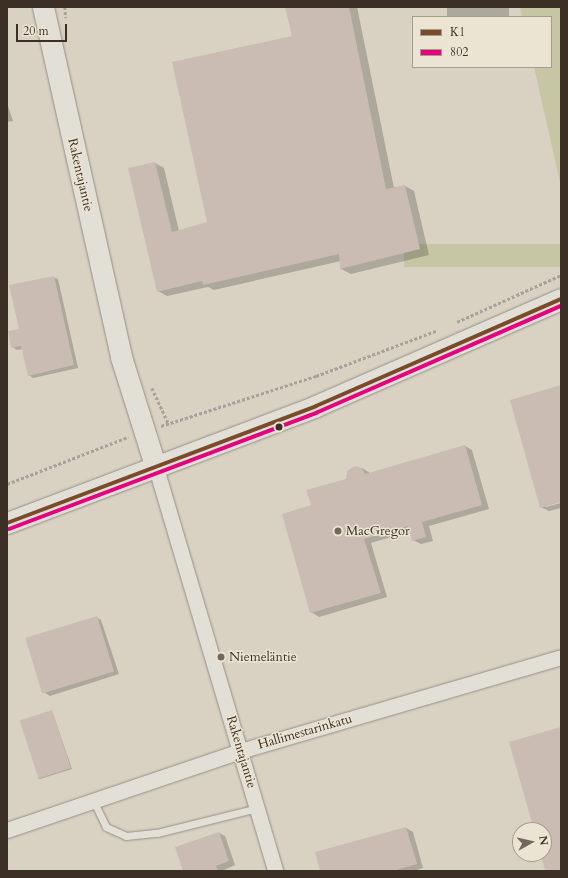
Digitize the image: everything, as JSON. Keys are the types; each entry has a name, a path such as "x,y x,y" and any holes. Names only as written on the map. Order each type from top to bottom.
{"main road":[{"name":"Rakentajantie","path":"43,7 121,357 143,432 156,468"},
{"path":"7,523 156,468 378,380 561,299"}],"street":[{"name":"Rakentajantie","path":"156,468 275,871"},
{"name":"Hallimestarinkatu","path":"7,830 240,751 561,657"}],"lane":[{"path":"93,800 106,827 126,836 157,833 257,808"}],"path":[{"path":"453,324 561,275"},
{"path":"7,484 143,432 316,376 439,330"}],"green space":[{"path":"520,7 561,7 561,187 534,68 552,68 552,16 522,16"},
{"path":"404,244 561,244 561,267 404,267"}],"building":[{"path":"285,7 349,7 386,189 405,185 420,249 340,269 339,254 203,285 202,281 157,292 128,168 155,162 172,232 207,222 172,62 292,36"},
{"path":"54,276 74,365 28,376 21,346 11,348 8,331 19,329 9,285"},
{"path":"561,385 561,502 540,508 510,400"},
{"name":"MacGregor","path":"465,445 482,505 422,522 426,537 412,541 408,526 364,539 381,593 310,613 282,514 311,505 306,490 346,479 347,471 355,466 362,468 365,474"},
{"path":"97,616 114,671 42,693 25,638"},
{"path":"52,710 71,768 39,779 20,721"},
{"path":"561,727 561,871 545,871 543,862 552,862 552,822 532,822 509,742"},
{"path":"406,827 417,864 393,871 320,871 315,852"},
{"path":"219,832 229,861 216,866 218,871 183,871 175,847"}],"transit line":[{"name":"K1","path":"7,523 316,406 561,299"},
{"name":"802","path":"9,529 318,412 561,306"}],"place":[{"name":"MacGregor","path":"338,531"},
{"name":"Niemeläntie","path":"221,657"}]}
